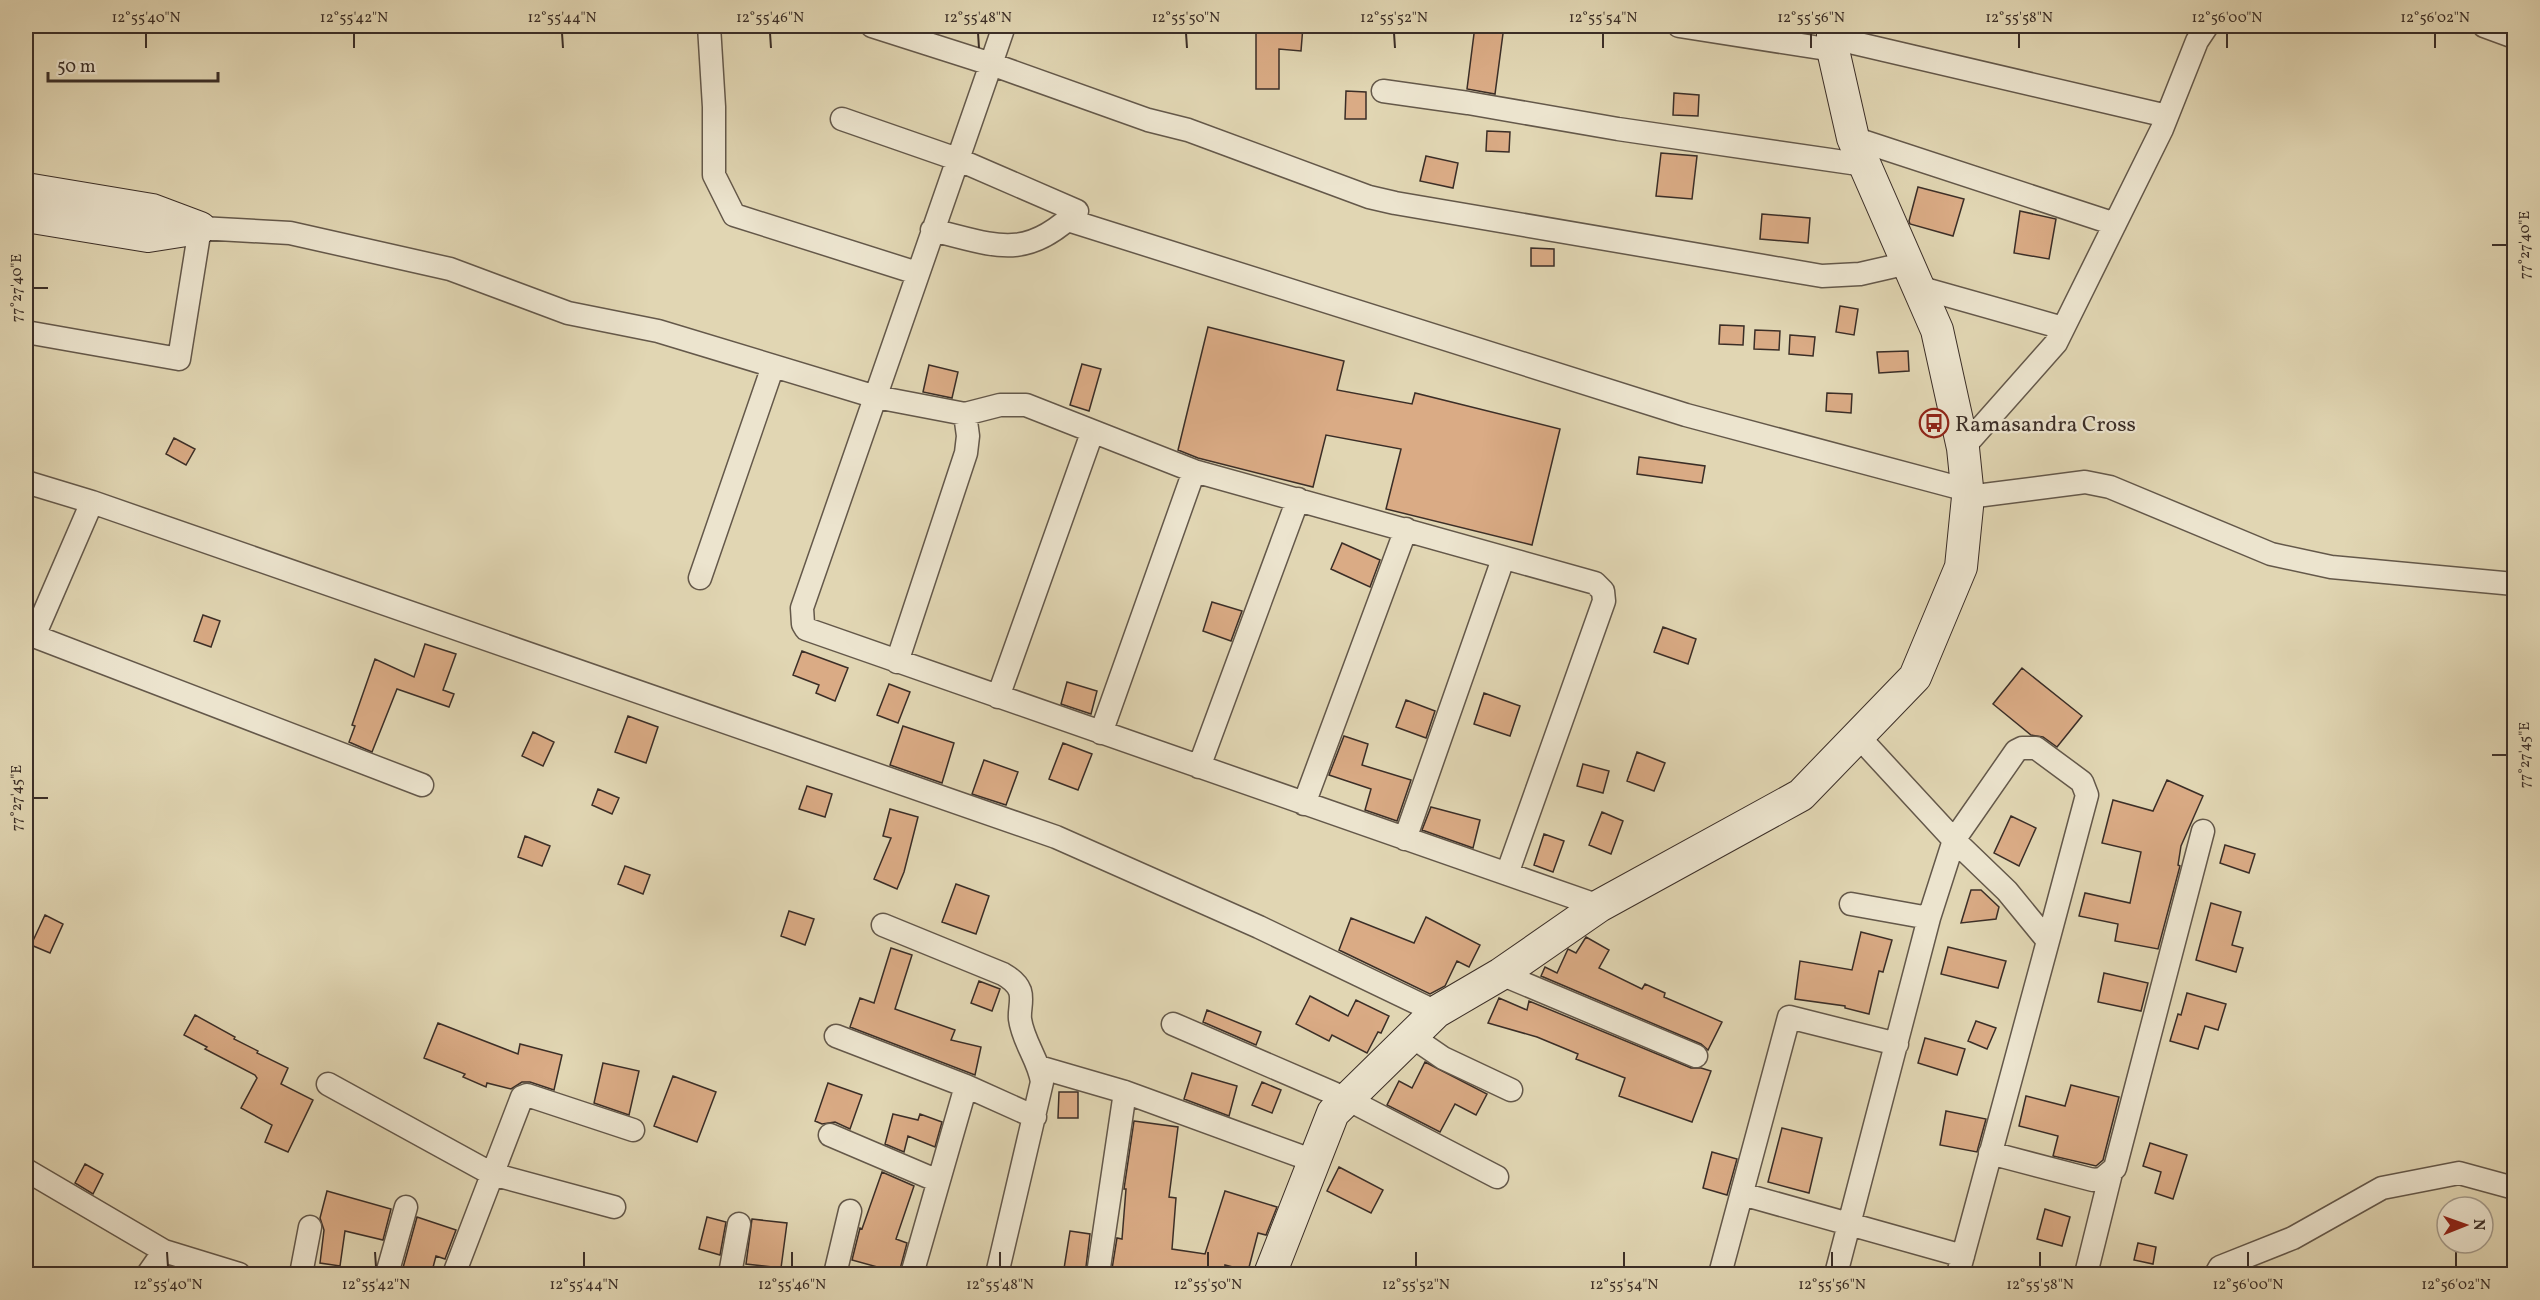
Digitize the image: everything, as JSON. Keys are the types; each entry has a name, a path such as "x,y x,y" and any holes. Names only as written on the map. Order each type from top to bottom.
{"main road":[{"path":"1270,1275 1334,1113 1436,1012 1502,974 1599,906 1801,795 1915,677 1961,567 1968,494 1963,448 1937,330 1859,152 1833,38"},
{"path":"26,189 152,210 200,228"},
{"path":"26,216 148,236 200,228"}],"street":[{"path":"709,26 714,107 714,175 734,215 917,273"},
{"path":"872,26 991,64 1148,120 1188,130 1369,197 1822,276 1913,275 2063,328"},
{"path":"1004,26 805,599 802,624 808,631 1599,906"},
{"path":"1680,26 1833,38 2167,116"},
{"path":"1963,448 2056,342 2167,116 2198,41 2207,26"},
{"path":"2484,26 2514,37"},
{"path":"1383,90 1618,129 1859,152 2115,224"},
{"path":"842,119 957,159 1077,211 1059,229 1015,247 1002,247 932,230"},
{"path":"1068,220 1686,415 1968,494 2085,482 2110,487 2271,554 2331,567 2514,584"},
{"path":"26,332 179,359 200,228 290,233 450,269 568,313 658,331 876,397 965,414 1000,405 1026,405 1092,433 1194,471 1595,583 1601,587 1604,595 1602,609 1507,874"},
{"path":"700,578 773,366"},
{"path":"897,662 966,453 968,436 965,414"},
{"path":"998,698 1092,433"},
{"path":"1101,733 1194,471"},
{"path":"26,482 92,502 1047,834 1259,927 1436,1012"},
{"path":"1199,767 1298,499"},
{"path":"92,502 30,635 422,785"},
{"path":"1304,804 1406,529"},
{"path":"1406,839 1503,559"},
{"path":"1858,736 1954,840 2007,891 2048,941"},
{"path":"1742,1194 1850,1224 1960,1265 2087,795 2082,783 2036,748 2022,748 2016,751 1954,840 1929,918 1897,1044 1850,1224 1836,1275"},
{"path":"1990,1153 2093,1180 2102,1179 2115,1168 2203,831"},
{"path":"1851,904 1929,918"},
{"path":"883,925 1011,979 1021,992 1020,1020 1031,1055 1040,1067 1042,1082 997,1275"},
{"path":"1502,974 1696,1056"},
{"path":"1720,1275 1790,1017 1897,1044"},
{"path":"1173,1024 1347,1099 1497,1177"},
{"path":"836,1036 966,1086 1035,1117"},
{"path":"1411,1036 1443,1058 1511,1090"},
{"path":"1040,1067 1125,1092 1314,1161"},
{"path":"328,1084 492,1174 614,1207"},
{"path":"912,1275 966,1086"},
{"path":"1098,1275 1125,1092"},
{"path":"454,1275 520,1098 524,1095 633,1130"},
{"path":"830,1135 938,1181"},
{"path":"26,1170 164,1251 239,1275"},
{"path":"2086,1275 2111,1173"},
{"path":"2216,1275 2220,1267 2293,1238 2382,1188 2459,1173 2514,1188"},
{"path":"387,1275 406,1207"},
{"path":"835,1275 849,1211"},
{"path":"730,1275 739,1224"},
{"path":"301,1275 310,1227"},
{"path":"148,1275 164,1251"}],"building":[{"path":"1256,26 1303,26 1301,51 1279,49 1279,89 1256,89"},
{"path":"1475,26 1504,26 1495,94 1467,89"},
{"path":"1346,91 1366,92 1366,119 1345,119"},
{"path":"1674,93 1699,95 1698,116 1673,115"},
{"path":"1487,131 1510,132 1509,152 1486,151"},
{"path":"1661,153 1697,156 1692,199 1656,196"},
{"path":"1426,156 1458,163 1453,188 1420,181"},
{"path":"1918,187 1964,199 1953,236 1910,224"},
{"path":"2020,211 2056,219 2049,259 2014,253"},
{"path":"1762,214 1810,218 1808,243 1760,239"},
{"path":"1531,248 1554,249 1554,266 1531,266"},
{"path":"1840,306 1858,309 1854,335 1836,332"},
{"path":"1720,325 1744,326 1743,345 1719,344"},
{"path":"1208,327 1344,361 1337,390 1412,404 1415,393 1560,429 1532,545 1386,509 1401,449 1326,435 1313,487 1198,458 1178,450"},
{"path":"1755,330 1780,331 1779,350 1754,349"},
{"path":"1790,335 1815,337 1813,356 1789,354"},
{"path":"1908,351 1909,371 1879,373 1877,352"},
{"path":"1082,364 1101,369 1089,411 1070,405"},
{"path":"929,365 958,372 952,398 923,392"},
{"path":"1827,393 1852,394 1851,413 1826,411"},
{"path":"174,438 195,449 186,465 166,454"},
{"path":"1639,457 1705,466 1702,483 1637,474"},
{"path":"1342,543 1380,560 1370,587 1331,569"},
{"path":"1212,602 1242,611 1231,641 1203,631"},
{"path":"203,615 220,621 211,647 194,641"},
{"path":"1663,627 1696,639 1688,664 1654,652"},
{"path":"425,644 456,654 443,690 454,694 449,707 397,689 372,752 349,742 355,726 352,725 375,659 414,677"},
{"path":"802,651 848,668 835,701 816,693 819,685 793,675"},
{"path":"2022,668 2082,716 2057,747 2043,737 2031,735 1993,704"},
{"path":"1067,682 1097,691 1091,714 1061,704"},
{"path":"889,684 910,692 898,723 877,715"},
{"path":"1484,693 1520,706 1510,736 1474,724"},
{"path":"1406,700 1435,711 1426,738 1396,727"},
{"path":"628,716 658,727 646,763 615,752"},
{"path":"903,726 954,743 942,783 890,765"},
{"path":"533,732 554,742 543,766 522,756"},
{"path":"1344,736 1368,744 1362,765 1411,780 1397,821 1365,810 1371,789 1329,775"},
{"path":"1063,743 1092,754 1078,790 1049,779"},
{"path":"1637,752 1665,763 1654,791 1627,781"},
{"path":"984,760 1018,772 1006,805 972,794"},
{"path":"1583,764 1609,771 1603,793 1577,786"},
{"path":"2167,780 2203,796 2181,846 2178,865 2180,866 2158,949 2115,941 2118,924 2079,916 2085,893 2130,903 2141,852 2102,843 2113,800 2153,811"},
{"path":"807,786 832,794 825,817 799,809"},
{"path":"598,789 619,798 612,814 592,805"},
{"path":"1431,807 1480,820 1473,848 1422,830"},
{"path":"890,809 918,817 904,872 897,889 874,879 891,838 883,836"},
{"path":"1602,812 1623,821 1611,854 1589,845"},
{"path":"2011,816 2036,828 2019,866 1994,853"},
{"path":"1544,834 1564,841 1553,872 1534,865"},
{"path":"525,836 550,846 542,866 518,857"},
{"path":"2225,845 2255,854 2249,873 2220,863"},
{"path":"625,866 650,875 643,894 618,884"},
{"path":"956,884 989,896 976,934 942,922"},
{"path":"1971,890 1981,890 1999,907 1996,919 1961,923"},
{"path":"2211,903 2241,912 2232,945 2243,948 2236,972 2196,960"},
{"path":"789,911 814,919 805,945 781,936"},
{"path":"45,915 63,924 50,953 31,945"},
{"path":"1426,917 1480,945 1469,967 1457,961 1445,986 1430,994 1339,950 1351,918 1414,943"},
{"path":"1861,932 1892,940 1883,972 1879,971 1869,1014 1845,1008 1845,1006 1795,999 1800,961 1852,970"},
{"path":"1586,937 1609,950 1599,968 1642,989 1645,984 1665,993 1664,997 1722,1022 1708,1050 1701,1044 1541,976 1545,967 1557,973 1568,949 1576,953"},
{"path":"1948,947 2006,961 1998,988 1941,974"},
{"path":"891,948 912,955 895,1009 955,1030 951,1040 981,1047 975,1075 850,1027 860,998 874,1003"},
{"path":"2104,973 2148,983 2141,1011 2098,1002"},
{"path":"979,981 1000,989 992,1011 971,1003"},
{"path":"2187,993 2226,1004 2218,1030 2205,1026 2198,1049 2170,1041"},
{"path":"1310,996 1348,1016 1356,1000 1389,1016 1381,1033 1378,1032 1367,1053 1332,1035 1329,1041 1296,1024"},
{"path":"1499,998 1527,1010 1529,1001 1691,1068 1711,1071 1692,1122 1619,1096 1625,1078 1576,1059 1578,1054 1537,1037 1488,1023"},
{"path":"1207,1010 1261,1032 1256,1045 1203,1022"},
{"path":"195,1015 258,1051 257,1053 288,1068 281,1084 313,1100 288,1152 265,1142 272,1125 241,1108 257,1078 255,1075 205,1049 207,1047 184,1035"},
{"path":"1976,1021 1996,1028 1987,1049 1968,1041"},
{"path":"438,1023 518,1054 520,1044 562,1055 554,1090 530,1082 522,1082 511,1089 487,1083 486,1087 463,1077 465,1074 424,1058"},
{"path":"1925,1038 1965,1049 1957,1075 1918,1063"},
{"path":"1425,1062 1487,1094 1476,1115 1455,1104 1440,1132 1387,1105 1399,1081 1412,1088"},
{"path":"603,1063 639,1071 629,1115 594,1103"},
{"path":"1192,1073 1237,1086 1229,1116 1184,1099"},
{"path":"673,1076 716,1092 697,1142 654,1126"},
{"path":"1262,1082 1281,1090 1272,1113 1252,1105"},
{"path":"828,1083 862,1095 850,1129 835,1122 822,1124 815,1121"},
{"path":"2071,1085 2119,1097 2103,1160 2096,1166 2053,1156 2058,1136 2019,1126 2026,1096 2065,1106"},
{"path":"1059,1092 1078,1092 1078,1118 1058,1118"},
{"path":"1946,1111 1986,1119 1977,1152 1940,1145"},
{"path":"893,1114 918,1120 920,1114 942,1122 935,1147 908,1136 904,1152 885,1144"},
{"path":"1134,1121 1178,1127 1169,1197 1176,1198 1172,1249 1205,1254 1225,1191 1277,1207 1266,1235 1258,1233 1248,1271 1225,1265 1224,1275 1141,1275 1112,1269 1117,1238 1122,1239 1126,1189 1124,1189"},
{"path":"1782,1128 1822,1138 1809,1193 1768,1182"},
{"path":"2150,1143 2187,1155 2173,1199 2155,1193 2161,1172 2143,1166"},
{"path":"1712,1152 1737,1159 1727,1195 1703,1188"},
{"path":"85,1164 103,1174 93,1194 75,1183"},
{"path":"1339,1167 1383,1190 1371,1213 1327,1191"},
{"path":"882,1172 914,1186 896,1239 907,1243 899,1273 852,1260 860,1228 862,1229"},
{"path":"327,1191 391,1209 383,1240 345,1231 340,1266 320,1263 324,1230 320,1218"},
{"path":"2045,1209 2070,1217 2062,1246 2037,1239"},
{"path":"417,1217 456,1230 445,1259 436,1256 431,1275 401,1275"},
{"path":"707,1217 726,1222 720,1255 699,1249"},
{"path":"752,1219 787,1223 781,1268 746,1264"},
{"path":"1070,1231 1090,1234 1085,1275 1063,1275"},
{"path":"2138,1243 2156,1247 2153,1264 2134,1260"}],"place":[{"name":"Ramasandra Cross","path":"1934,423"}]}
